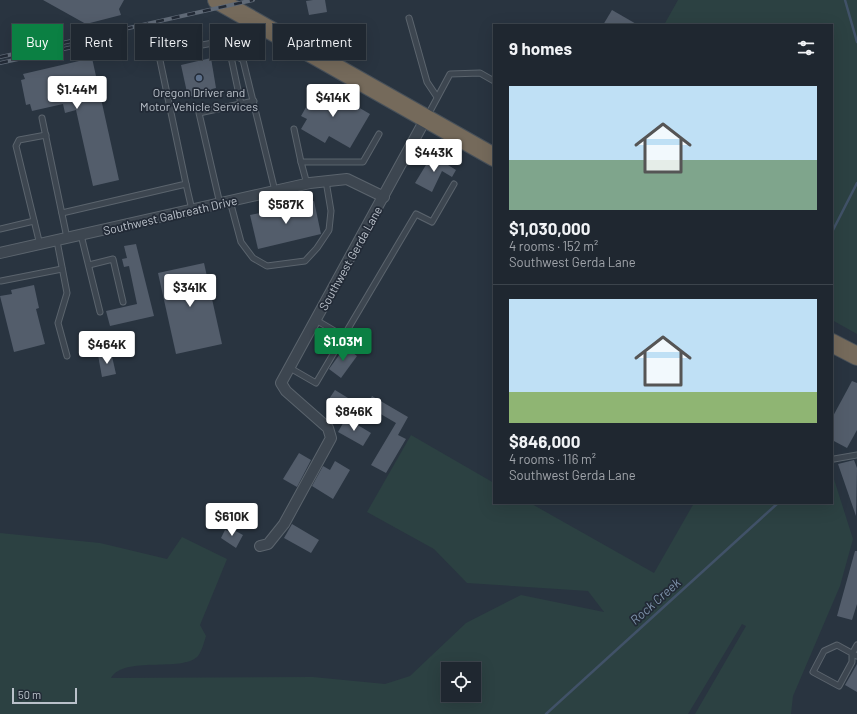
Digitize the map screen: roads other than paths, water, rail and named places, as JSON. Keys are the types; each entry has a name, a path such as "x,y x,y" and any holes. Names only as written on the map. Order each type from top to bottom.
{"highway":[{"path":"217,0 493,156"},
{"path":"833,344 857,356"}],"street":[{"name":"Southwest Gerda Lane","path":"260,546 268,544 284,524 331,438 328,428 286,391 281,383 426,118"},
{"name":"Southwest Galbreath Drive","path":"0,254 225,202 326,181 346,179 384,196"}],"lane":[{"path":"409,18 427,82 438,97"},
{"path":"160,60 192,210"},
{"path":"232,60 241,104"},
{"path":"243,60 275,191"},
{"path":"426,118 450,74 480,73 493,80"},
{"path":"254,102 199,113 225,202 241,242 253,258 267,266 305,261 317,248 329,230 331,211 326,181"},
{"path":"42,118 68,238"},
{"path":"294,129 307,184"},
{"path":"40,245 16,146 19,140 46,134"},
{"path":"302,162 363,162 379,134"},
{"path":"62,213 186,184"},
{"path":"290,368 316,383 416,214 432,222 454,184"},
{"path":"0,229 34,221"},
{"path":"82,235 100,312"},
{"path":"57,241 67,293 58,323 67,356"},
{"path":"89,265 113,259 123,302"},
{"path":"2,281 62,269"},
{"path":"316,320 343,336"},
{"path":"834,459 857,455"},
{"path":"854,655 838,645 824,651 812,672 838,686 852,662 857,645"}],"waterway":[{"name":"Rock Creek","path":"845,0 857,42"},
{"name":"Rock Creek","path":"833,230 857,183"},
{"name":"Rock Creek","path":"546,714 777,504"}],"railway":[{"path":"0,57 253,0"},
{"path":"0,63 71,47"}],"place":[{"name":"Oregon Driver and Motor Vehicle Services","path":"199,78"}]}
